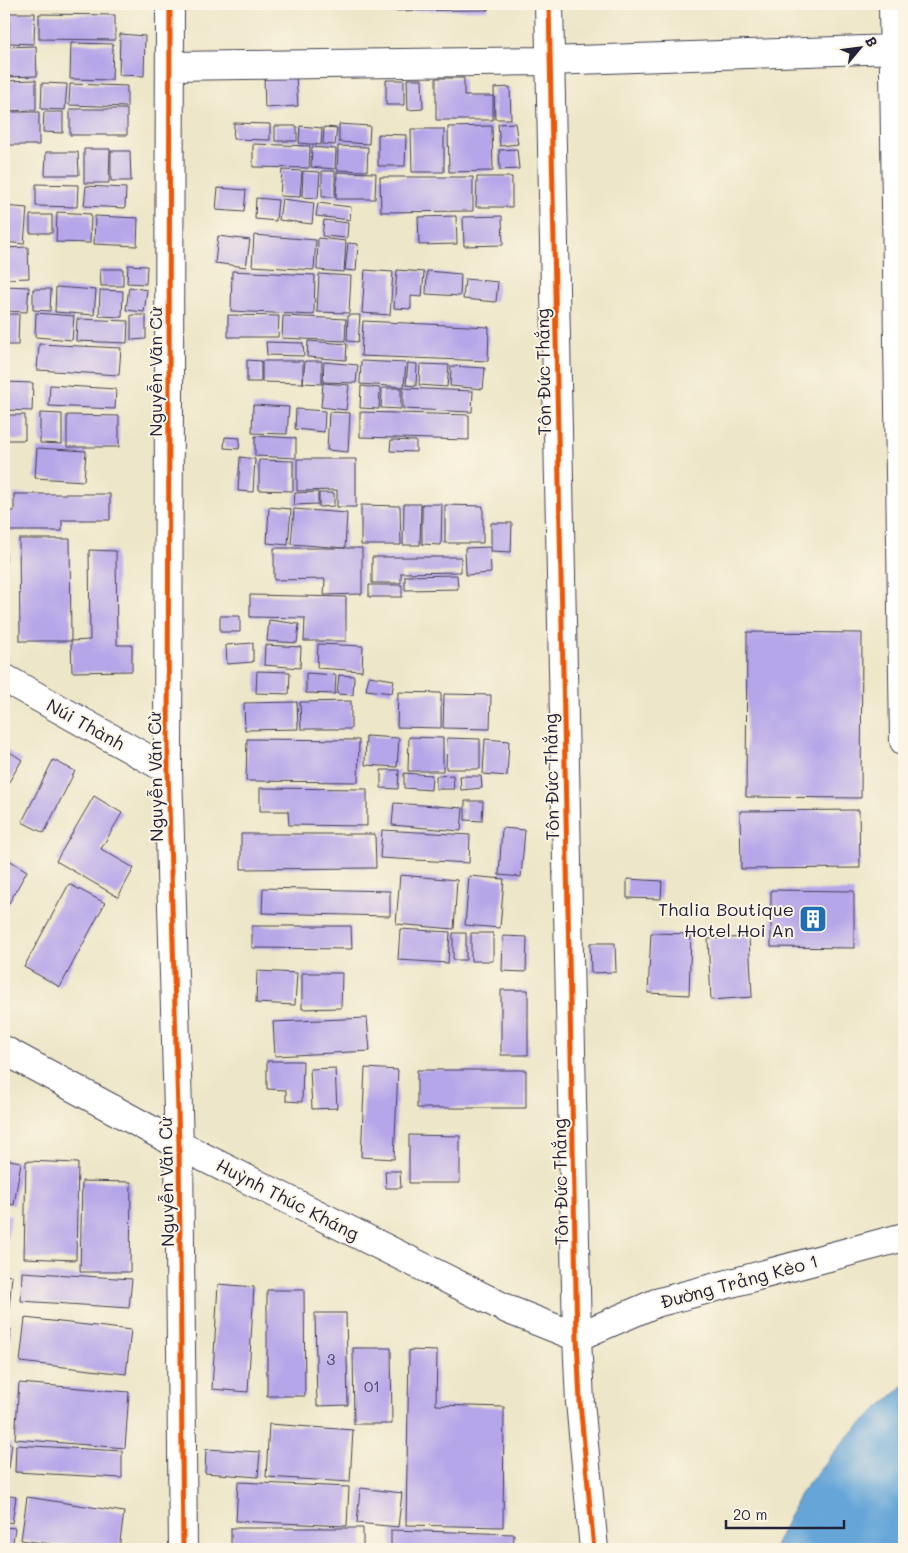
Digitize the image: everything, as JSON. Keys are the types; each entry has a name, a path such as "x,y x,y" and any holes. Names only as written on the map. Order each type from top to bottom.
{"street":[{"name":"Nguyễn Văn Cừ","path":"170,4 168,770 180,1145 184,1549"},
{"name":"Tôn Đức Thắng","path":"549,4 577,1337 580,1402 594,1549"},
{"path":"893,4 904,741"},
{"path":"170,66 550,61 894,50"},
{"name":"Núi Thành","path":"4,678 168,770"},
{"name":"Huỳnh Thúc Kháng","path":"4,1050 180,1145 509,1310 577,1337"},
{"name":"Đường Trảng Kèo 1","path":"577,1337 656,1303 904,1236"}],"water":[{"path":"904,1385 904,1549 774,1549 800,1494 846,1438"}],"building":[{"path":"371,4 488,4 488,10 371,11"},
{"path":"9,13 35,13 34,44 9,43"},
{"path":"39,14 115,15 115,40 39,39"},
{"path":"120,34 145,36 144,76 119,75"},
{"path":"71,43 113,44 112,80 70,79"},
{"path":"36,46 37,76 4,77 4,47"},
{"path":"296,76 298,106 265,108 264,78"},
{"path":"436,78 464,78 464,96 493,96 493,120 436,120"},
{"path":"407,79 422,79 423,109 408,110"},
{"path":"36,80 36,110 4,111 4,81"},
{"path":"386,80 404,80 404,105 386,105"},
{"path":"42,83 67,84 65,110 41,109"},
{"path":"70,84 127,86 127,107 69,105"},
{"path":"510,87 511,119 495,119 494,88"},
{"path":"70,109 127,109 127,135 70,135"},
{"path":"4,112 39,112 39,145 4,145"},
{"path":"44,112 63,112 63,133 43,132"},
{"path":"234,123 270,124 270,140 233,139"},
{"path":"515,123 518,144 500,146 498,124"},
{"path":"339,124 370,126 369,144 339,142"},
{"path":"275,126 297,126 297,141 275,141"},
{"path":"300,126 322,128 321,145 299,143"},
{"path":"492,126 493,171 449,172 448,127"},
{"path":"324,127 337,128 335,145 323,144"},
{"path":"411,129 444,129 444,172 412,172"},
{"path":"378,134 406,135 405,166 378,166"},
{"path":"253,144 310,146 309,168 253,167"},
{"path":"338,146 368,147 367,171 337,170"},
{"path":"312,147 336,149 335,169 311,167"},
{"path":"84,149 110,149 109,183 84,183"},
{"path":"517,149 519,169 500,170 499,150"},
{"path":"111,151 130,151 131,181 111,181"},
{"path":"46,152 78,152 79,175 45,175"},
{"path":"282,170 302,171 300,197 280,196"},
{"path":"303,171 320,172 318,198 302,197"},
{"path":"322,171 335,171 335,197 322,197"},
{"path":"337,172 376,173 375,199 336,199"},
{"path":"380,177 473,177 473,211 381,212"},
{"path":"477,177 512,177 512,207 476,207"},
{"path":"36,184 78,185 77,207 36,206"},
{"path":"86,186 126,188 125,208 84,206"},
{"path":"218,188 246,190 244,212 216,210"},
{"path":"256,198 278,200 276,221 255,219"},
{"path":"282,199 314,203 312,224 279,220"},
{"path":"318,203 351,207 350,220 316,216"},
{"path":"4,206 27,208 24,244 4,242"},
{"path":"57,212 91,214 90,243 56,242"},
{"path":"30,215 52,215 52,233 30,233"},
{"path":"95,216 138,218 137,246 94,244"},
{"path":"456,216 457,244 419,245 418,217"},
{"path":"502,216 503,245 464,246 463,217"},
{"path":"324,220 348,223 347,238 322,236"},
{"path":"254,235 316,240 314,270 252,266"},
{"path":"218,236 250,240 246,267 215,263"},
{"path":"318,238 346,241 344,272 317,270"},
{"path":"348,243 358,244 356,271 345,270"},
{"path":"28,247 29,278 4,279 4,248"},
{"path":"128,265 147,266 146,284 127,283"},
{"path":"100,269 123,269 123,286 101,286"},
{"path":"365,270 393,272 390,315 362,313"},
{"path":"397,270 424,272 422,297 411,296 411,309 394,308"},
{"path":"232,271 315,275 314,315 231,311"},
{"path":"427,271 461,274 460,296 426,294"},
{"path":"319,274 351,276 349,313 317,312"},
{"path":"465,279 498,282 496,302 463,299"},
{"path":"5,286 29,287 27,312 4,311"},
{"path":"56,287 96,290 94,315 55,312"},
{"path":"129,287 147,290 144,312 126,310"},
{"path":"33,289 51,289 50,311 33,310"},
{"path":"100,290 123,291 122,317 99,316"},
{"path":"36,313 74,316 72,340 35,337"},
{"path":"4,314 19,314 18,345 4,345"},
{"path":"131,315 146,315 146,339 131,340"},
{"path":"228,315 279,316 278,337 228,337"},
{"path":"348,315 360,315 358,342 347,341"},
{"path":"283,316 346,319 345,341 282,338"},
{"path":"77,319 128,321 127,343 76,341"},
{"path":"363,321 489,327 488,361 361,356"},
{"path":"308,341 347,344 346,360 307,357"},
{"path":"266,342 303,343 304,356 267,355"},
{"path":"39,344 121,348 119,375 37,370"},
{"path":"247,360 261,361 261,382 247,382"},
{"path":"262,361 303,361 303,383 262,382"},
{"path":"305,361 322,361 322,384 303,383"},
{"path":"361,361 406,363 404,387 360,384"},
{"path":"324,362 358,365 356,383 323,382"},
{"path":"408,363 417,364 416,386 406,385"},
{"path":"420,364 449,365 447,387 419,385"},
{"path":"451,366 485,368 483,389 450,386"},
{"path":"4,382 33,383 32,411 4,410"},
{"path":"323,383 349,385 346,410 321,407"},
{"path":"50,385 116,389 115,409 49,406"},
{"path":"361,386 380,388 379,409 360,408"},
{"path":"382,388 401,388 401,409 381,408"},
{"path":"403,388 473,391 472,412 403,409"},
{"path":"253,405 289,407 287,434 252,433"},
{"path":"296,409 325,411 324,432 295,429"},
{"path":"329,412 350,413 348,452 327,450"},
{"path":"360,412 469,415 469,440 360,437"},
{"path":"40,413 62,414 62,444 40,443"},
{"path":"4,415 25,415 25,440 4,440"},
{"path":"67,415 119,416 119,447 67,447"},
{"path":"255,436 296,438 296,458 255,456"},
{"path":"225,437 240,438 239,449 224,448"},
{"path":"391,440 416,441 416,452 390,451"},
{"path":"37,448 86,451 84,481 35,478"},
{"path":"240,457 255,459 253,492 238,491"},
{"path":"297,459 356,459 356,507 337,507 337,490 297,491"},
{"path":"259,460 293,461 293,491 259,490"},
{"path":"318,492 318,504 294,505 295,493"},
{"path":"319,493 334,493 334,506 319,507"},
{"path":"14,494 110,494 110,520 62,520 62,531 4,531 4,511 14,511"},
{"path":"404,504 421,504 420,545 403,545"},
{"path":"422,504 442,504 441,545 422,544"},
{"path":"361,505 400,506 401,545 361,545"},
{"path":"445,505 483,506 483,543 445,543"},
{"path":"269,507 291,509 288,545 267,543"},
{"path":"294,509 347,513 345,548 291,544"},
{"path":"491,523 512,523 511,552 491,551"},
{"path":"19,539 70,539 71,641 20,641"},
{"path":"4,540 6,540 6,562 4,562"},
{"path":"490,547 491,573 466,575 465,548"},
{"path":"274,548 362,548 362,594 324,595 325,579 274,580"},
{"path":"89,550 116,551 117,645 132,645 132,671 72,672 71,641 90,640"},
{"path":"372,557 461,557 461,572 401,573 401,583 372,583"},
{"path":"457,575 458,589 405,590 405,576"},
{"path":"369,585 402,585 402,597 369,597"},
{"path":"250,595 346,597 346,641 304,641 305,618 250,617"},
{"path":"220,616 240,616 240,632 220,632"},
{"path":"269,620 299,624 297,643 267,641"},
{"path":"747,632 862,633 861,798 746,797"},
{"path":"253,643 253,662 227,664 226,645"},
{"path":"318,644 363,646 362,671 317,668"},
{"path":"265,645 301,647 300,668 264,665"},
{"path":"257,671 290,672 289,694 256,693"},
{"path":"306,673 336,675 335,694 306,693"},
{"path":"339,675 354,676 353,695 337,694"},
{"path":"369,676 394,680 392,693 366,690"},
{"path":"398,692 441,693 441,728 397,727"},
{"path":"444,694 491,695 490,729 443,728"},
{"path":"351,701 351,729 301,729 300,702"},
{"path":"297,702 298,729 245,730 244,703"},
{"path":"366,736 399,738 397,767 365,765"},
{"path":"409,737 443,738 443,771 408,771"},
{"path":"447,738 480,739 480,769 446,769"},
{"path":"247,739 359,740 358,782 246,781"},
{"path":"485,739 509,741 507,776 483,774"},
{"path":"4,748 22,760 4,790"},
{"path":"53,760 75,771 44,833 22,822"},
{"path":"381,770 399,770 398,789 381,788"},
{"path":"404,773 432,775 431,790 404,788"},
{"path":"453,775 454,789 436,789 436,776"},
{"path":"460,776 481,776 482,788 461,790"},
{"path":"260,788 367,789 367,826 289,825 288,811 260,811"},
{"path":"94,796 122,813 101,849 134,868 118,897 56,861"},
{"path":"465,801 483,801 482,821 465,820"},
{"path":"394,803 463,808 461,831 392,825"},
{"path":"859,810 860,868 741,869 740,811"},
{"path":"502,828 525,830 521,877 499,875"},
{"path":"382,830 470,835 469,863 380,858"},
{"path":"241,834 375,834 376,868 241,869"},
{"path":"4,857 27,871 4,912"},
{"path":"400,875 457,880 454,929 396,924"},
{"path":"469,876 504,879 500,928 465,925"},
{"path":"627,879 662,881 661,899 627,898"},
{"path":"69,884 105,903 60,987 24,967"},
{"path":"263,888 390,891 390,916 262,913"},
{"name":"Thalia Boutique Hotel Hoi An","path":"771,890 854,891 854,948 771,947"},
{"path":"252,926 351,926 352,949 252,948"},
{"path":"400,929 450,932 448,963 398,960"},
{"path":"453,933 466,933 466,960 453,960"},
{"path":"471,933 493,933 493,961 471,961"},
{"path":"651,933 691,934 689,995 648,993"},
{"path":"503,936 527,937 526,972 502,971"},
{"path":"749,937 752,997 711,1000 708,939"},
{"path":"590,943 615,943 616,972 591,973"},
{"path":"257,971 297,973 295,1005 256,1003"},
{"path":"302,973 342,973 341,1008 302,1009"},
{"path":"501,990 528,990 528,1055 501,1055"},
{"path":"367,1018 370,1051 275,1056 273,1022"},
{"path":"267,1061 303,1061 302,1102 286,1101 286,1090 267,1089"},
{"path":"335,1068 337,1108 312,1109 310,1069"},
{"path":"365,1068 398,1070 394,1159 361,1157"},
{"path":"417,1070 526,1070 526,1108 417,1108"},
{"path":"409,1135 460,1136 460,1183 409,1183"},
{"path":"4,1159 21,1162 14,1205 4,1203"},
{"path":"26,1161 78,1163 76,1260 24,1258"},
{"path":"385,1171 400,1171 401,1188 386,1188"},
{"path":"82,1181 131,1182 130,1272 80,1272"},
{"path":"4,1214 11,1216 5,1253 4,1253"},
{"path":"22,1272 132,1279 129,1308 21,1301"},
{"path":"4,1275 12,1276 8,1319 4,1318"},
{"path":"218,1284 254,1287 248,1392 212,1389"},
{"path":"267,1290 304,1290 305,1396 267,1396"},
{"path":"315,1313 346,1313 348,1405 317,1406"},
{"path":"25,1318 131,1330 126,1374 20,1362"},
{"path":"4,1328 11,1329 6,1366 4,1366"},
{"path":"353,1348 391,1348 392,1424 354,1424"},
{"path":"409,1350 437,1351 436,1405 504,1407 503,1527 406,1525"},
{"path":"19,1383 129,1392 125,1448 15,1439"},
{"path":"269,1424 353,1430 350,1482 266,1477"},
{"path":"4,1443 12,1444 9,1468 4,1468"},
{"path":"16,1445 122,1451 122,1478 15,1472"},
{"path":"206,1449 260,1452 258,1477 205,1473"},
{"path":"238,1482 349,1487 347,1526 236,1521"},
{"path":"360,1488 402,1493 398,1527 357,1523"},
{"path":"4,1495 16,1497 12,1523 4,1521"},
{"path":"27,1497 124,1512 119,1549 87,1549 21,1540"},
{"path":"4,1527 15,1528 12,1549 4,1549"},
{"path":"231,1528 363,1528 363,1549 231,1549"},
{"path":"391,1530 514,1534 513,1549 391,1549"},
{"path":"25,1546 39,1548 39,1549 25,1549"}],"cycle path":[{"path":"170,4 168,770 179,1145 183,1549"},
{"path":"549,4 577,1337 580,1402 594,1549"}],"place":[{"name":"Thalia Boutique Hotel Hoi An","path":"813,919"}]}
